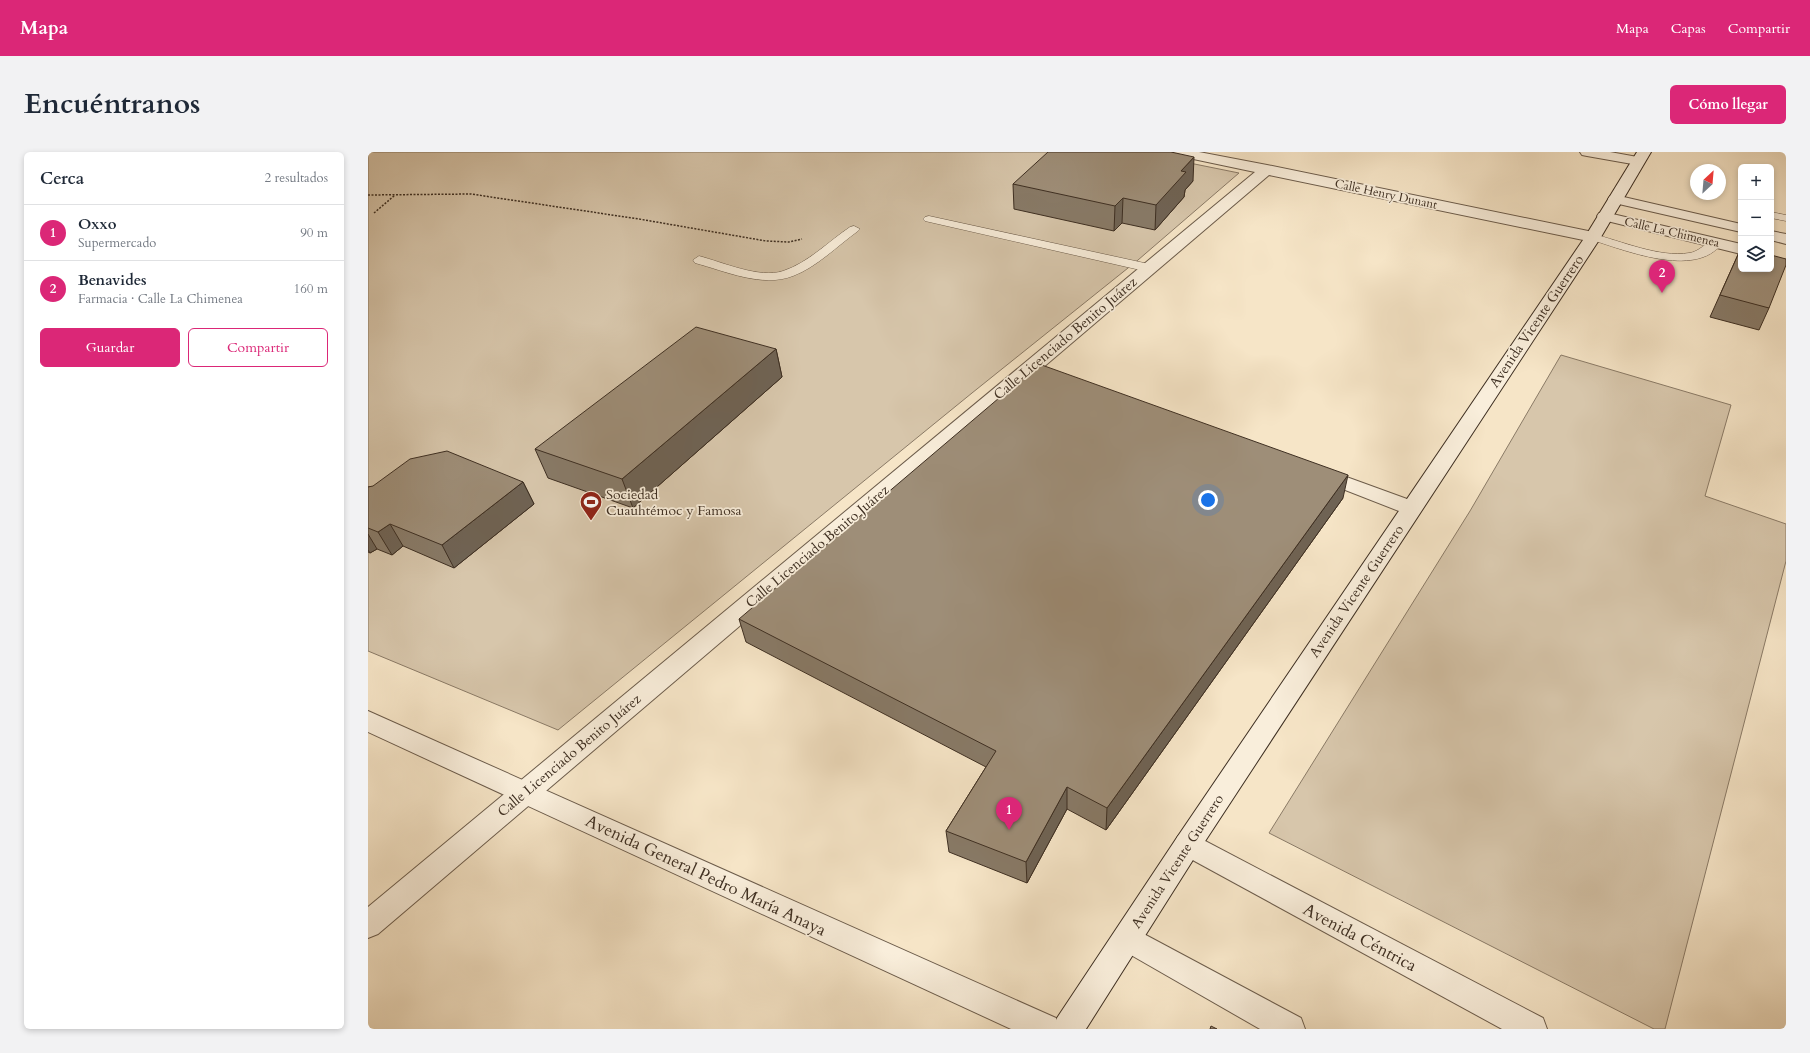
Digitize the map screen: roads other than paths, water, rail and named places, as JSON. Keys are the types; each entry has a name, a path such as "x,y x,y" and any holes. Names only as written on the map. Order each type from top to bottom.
{"street":[{"name":"Calle Henry Dunant","path":"1179,152 1593,237"},
{"path":"1587,152 1641,156"},
{"name":"Avenida Vicente Guerrero","path":"1068,1029 1188,844 1593,237 1641,156"},
{"name":"Calle Licenciado Benito Juárez","path":"368,925 524,792 1267,169"},
{"path":"1610,208 1738,228"},
{"name":"Calle La Chimenea","path":"1610,208 1716,243 1738,248"},
{"path":"1774,236 1786,239"},
{"path":"1032,366 1055,374"},
{"path":"1300,466 1411,508"},
{"name":"Avenida General Pedro María Anaya","path":"368,721 1045,1029"},
{"name":"Avenida Céntrica","path":"1188,844 1532,1029"},
{"path":"1127,938 1290,1029"}],"lane":[{"path":"1774,215 1786,218"},
{"path":"929,219 1149,268"},
{"path":"699,260 763,276 780,276 795,270 854,229"},
{"path":"1593,237 1657,254 1689,257 1705,252 1716,243"}],"place":[{"name":"Benavides","path":"1662,293"},
{"name":"Sociedad Cuauhtémoc y Famosa","path":"591,522"},
{"name":"Oxxo","path":"1009,830"}]}
